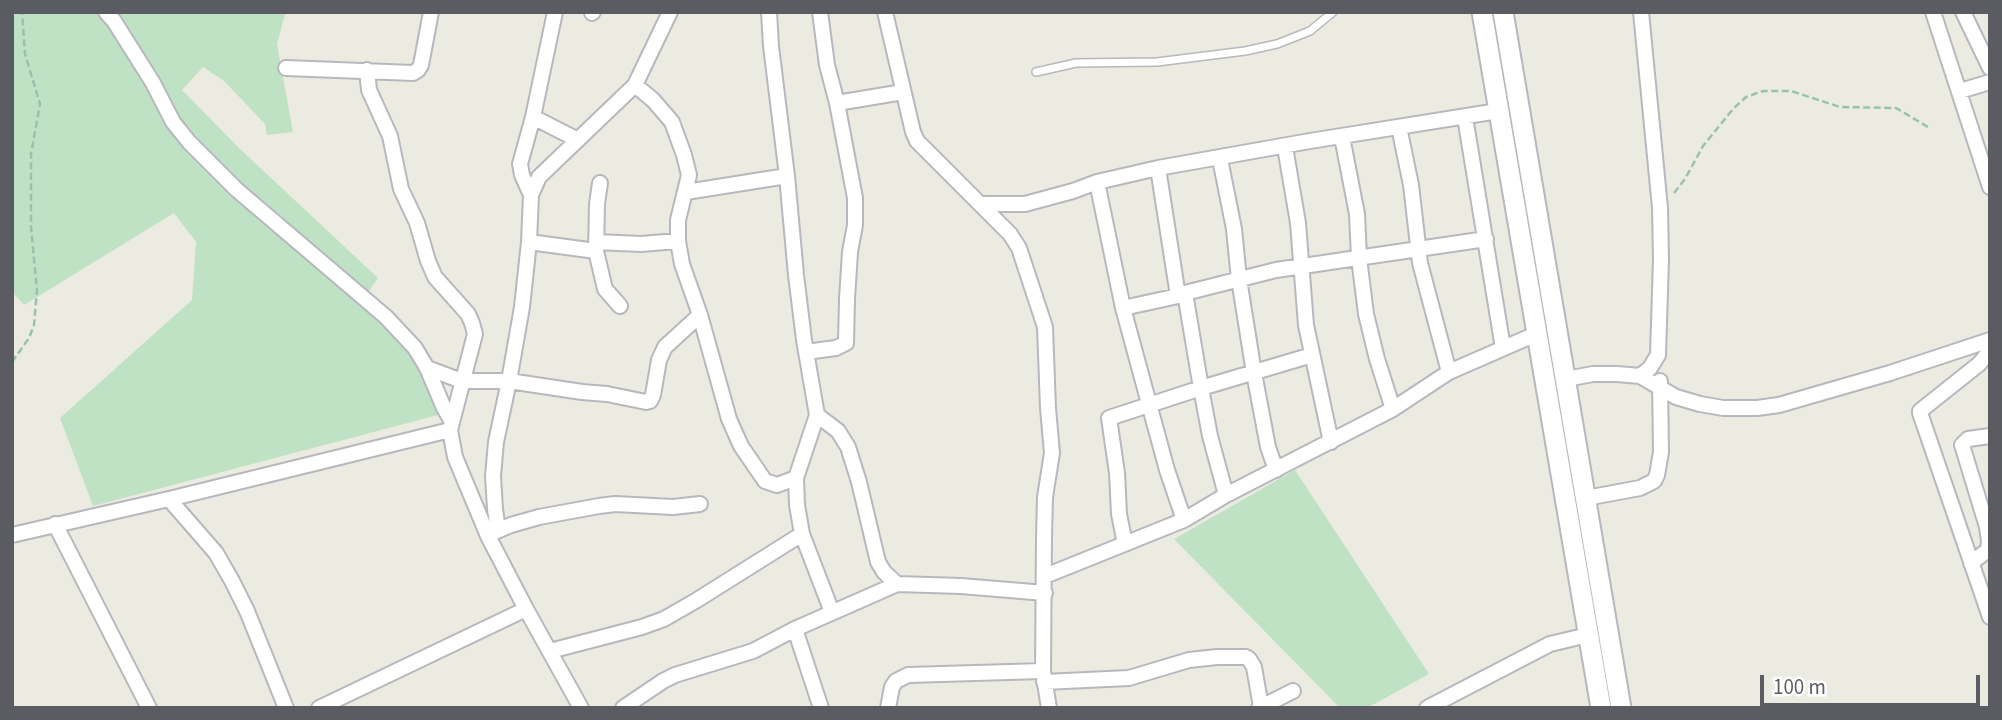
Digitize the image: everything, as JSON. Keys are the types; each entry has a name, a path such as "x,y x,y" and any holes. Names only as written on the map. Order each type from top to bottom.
{"street":[{"path":"106,12 153,83 173,122 190,142 237,190 386,317 415,348 427,368 450,425 455,457 493,533 526,609 581,708"},
{"path":"286,68 413,73 421,65 431,12"},
{"path":"531,195 520,164 533,117 555,12"},
{"path":"493,533 496,442 522,307 531,195 539,177 635,85 670,12"},
{"path":"769,12 796,275 817,415 796,478 797,505 802,534 832,612"},
{"path":"806,352 846,343 850,252 855,225 855,198 827,65 820,12"},
{"path":"885,12 917,141 1010,234 1019,248 1045,327 1052,453 1045,497 1044,677 1049,708"},
{"path":"1482,12 1601,708"},
{"path":"1503,12 1621,708"},
{"path":"1586,498 1640,488 1654,481 1661,452 1658,355 1660,208 1641,12"},
{"path":"1933,12 1990,187"},
{"path":"1963,12 1989,64"},
{"path":"367,70 369,90 390,136 401,189 417,223 428,261 435,277 468,314 475,334 450,425"},
{"path":"1960,92 1990,82"},
{"path":"635,85 653,100 672,122 684,155 688,176 678,220 678,241 682,264 700,315 729,419 741,446 765,481 777,485 796,478"},
{"path":"837,103 904,92"},
{"path":"981,204 1025,204 1097,182 1158,169 1498,111"},
{"path":"533,117 578,140"},
{"path":"1465,117 1503,348"},
{"path":"1399,127 1411,186 1417,249 1449,372"},
{"path":"1342,137 1357,214 1366,314 1393,409"},
{"path":"1286,147 1298,223 1306,325 1331,442"},
{"path":"1220,159 1234,229 1254,373 1268,447 1276,470"},
{"path":"1158,169 1210,436 1226,495"},
{"path":"686,192 786,176"},
{"path":"1097,182 1123,308 1167,470 1184,520"},
{"path":"600,183 596,246 605,289 620,306"},
{"path":"1123,308 1302,266 1486,239"},
{"path":"529,242 596,246 678,241"},
{"path":"427,368 462,381 509,381 650,401 660,355 665,346 700,315"},
{"path":"1045,576 1184,520 1226,495 1393,409 1449,372 1536,334"},
{"path":"1566,379 1593,374 1640,376 1676,397 1723,408 1757,408 1779,405 1890,373 1990,340"},
{"path":"1990,351 1979,364 1920,411 1990,617"},
{"path":"1125,544 1108,421 1111,417 1312,355"},
{"path":"1640,376 1650,368 1658,355"},
{"path":"817,415 838,431 848,447 878,562 897,584"},
{"path":"12,534 169,499 450,425"},
{"path":"1971,563 1988,550 1990,545 1962,445 1968,439 1990,436"},
{"path":"169,499 216,553 232,581 286,708"},
{"path":"493,533 539,517 599,506 615,504 673,507 700,504"},
{"path":"55,524 149,708"},
{"path":"550,650 664,619 802,534"},
{"path":"623,708 669,678 753,651 795,629 897,584 1045,593"},
{"path":"319,708 526,609"},
{"path":"795,629 821,708"},
{"path":"1427,708 1550,644 1588,635"},
{"path":"888,708 892,687 896,681 908,675 1129,678 1189,660 1217,657 1246,657 1254,667 1260,707 1293,691"}],"lane":[{"path":"1036,72 1076,63 1157,62 1245,51 1277,44 1310,30 1333,12"}],"path":[{"path":"12,362 29,338 34,325 37,290 31,226 31,154 40,104 25,54 22,12"},
{"path":"1660,208 1685,179 1703,146 1732,109 1746,97 1763,91 1791,91 1840,107 1896,108 1928,127"}],"green space":[{"path":"12,12 299,12 285,14 277,44 293,132 267,135 265,124 224,81 203,67 182,90 239,148 378,278 364,298 427,368 457,410 93,506 60,418 192,300 196,242 174,213 24,305 12,292"},
{"path":"1295,470 1429,674 1367,708 1340,708 1174,539"}]}
